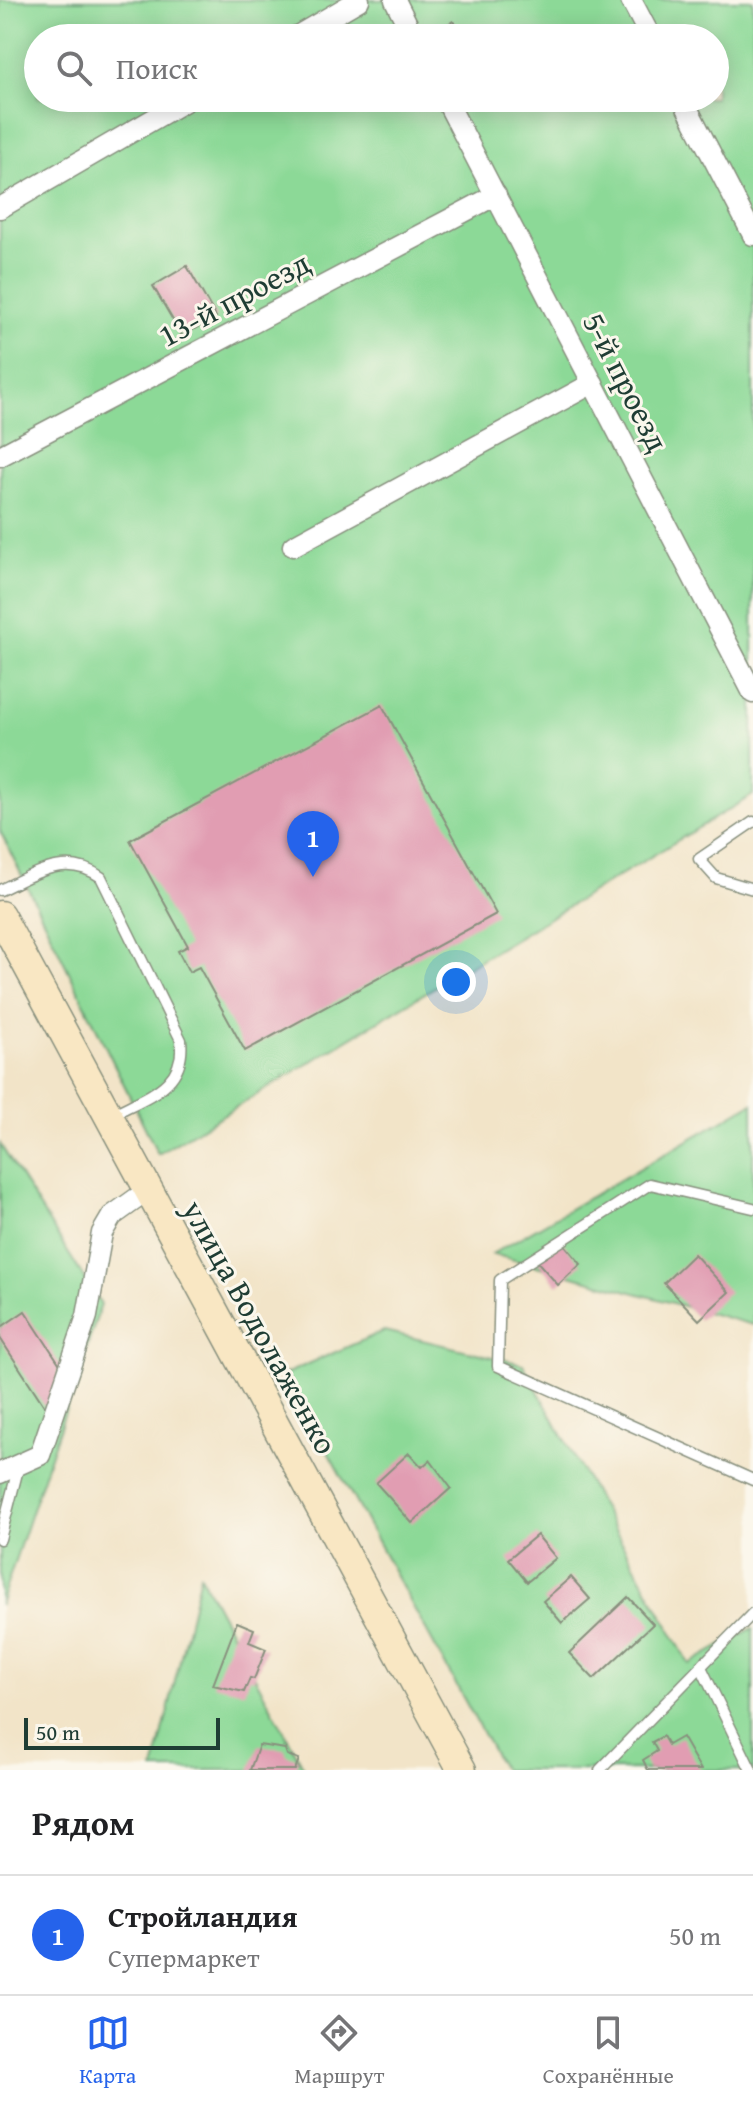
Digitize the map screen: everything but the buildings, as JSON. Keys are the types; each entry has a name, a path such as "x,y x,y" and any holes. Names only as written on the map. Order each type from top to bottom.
{"main road":[{"name":"улица Водолаженко","path":"0,915 462,1770"}],"street":[{"path":"318,24 359,0"},
{"path":"395,0 407,24"},
{"path":"631,0 644,24"},
{"path":"0,208 166,112"},
{"name":"5-й проезд","path":"452,112 753,693"},
{"path":"689,112 753,235"},
{"name":"13-й проезд","path":"0,456 496,195"},
{"path":"293,546 593,383"},
{"path":"9,1469 40,1455 87,1316 102,1233 112,1216 147,1191"}],"lane":[{"path":"753,822 699,859 716,878 753,889"},
{"path":"0,890 55,864 88,868 101,877 181,1040 183,1056 170,1082 109,1117"},
{"path":"753,1208 650,1184 500,1280 498,1366 753,1480"},
{"path":"0,1539 9,1469"},
{"path":"600,1770 753,1613"},
{"path":"701,1667 751,1770"}],"green space":[{"path":"0,0 753,0 753,795 158,1154 0,831"},
{"path":"753,1103 753,1325 492,1254"},
{"path":"0,1144 101,1305 0,1605"},
{"path":"384,1331 523,1364 689,1664 753,1628 753,1770 503,1770 285,1374"},
{"path":"200,1575 305,1770 154,1770"}],"place":[{"name":"Стройландия","path":"313,877"}]}
